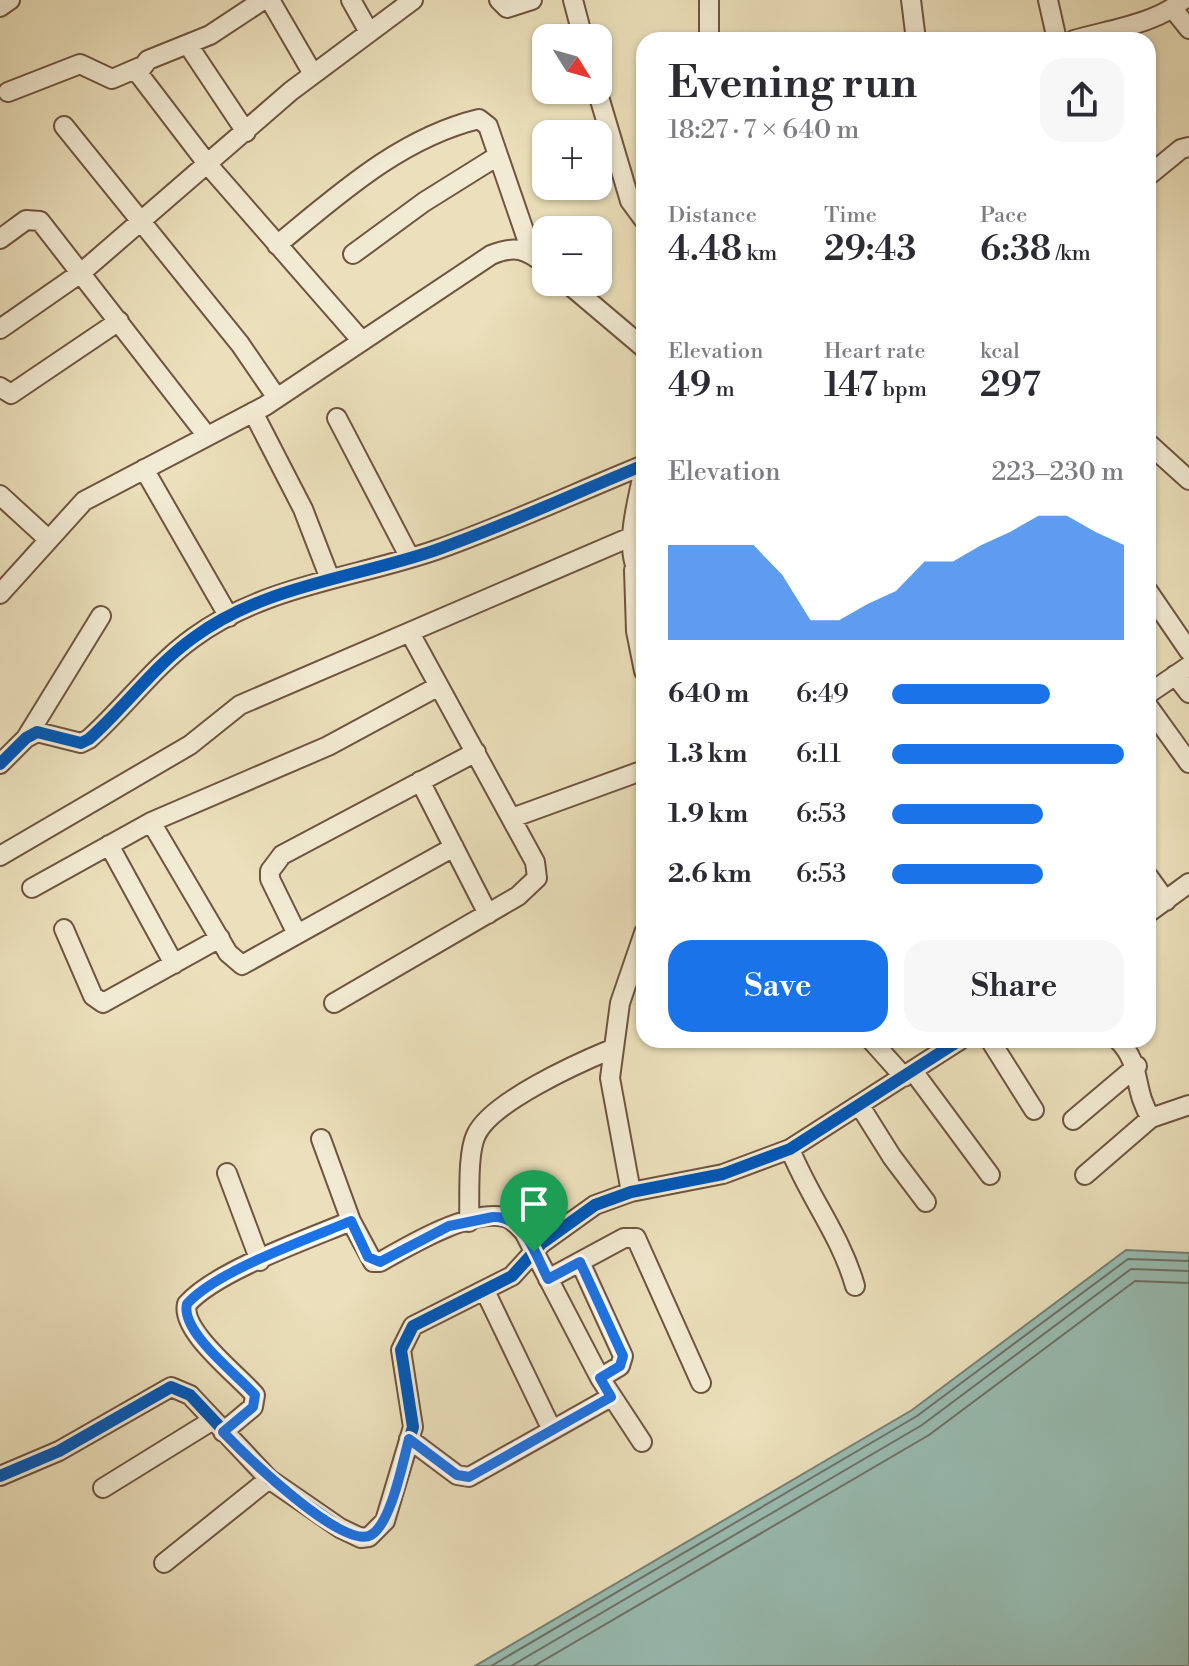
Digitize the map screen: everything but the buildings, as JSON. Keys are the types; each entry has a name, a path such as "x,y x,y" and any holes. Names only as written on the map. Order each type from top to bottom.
{"street":[{"path":"0,7 10,0"},
{"path":"8,92 69,66 89,66 112,79 156,56 210,35 263,0"},
{"path":"270,0 313,74"},
{"path":"351,0 369,32"},
{"path":"0,329 82,272 313,74 413,0"},
{"path":"499,0 507,8 532,0"},
{"path":"573,0 579,24"},
{"path":"709,0 709,32"},
{"path":"911,0 915,32"},
{"path":"1048,0 1055,32"},
{"path":"1096,32 1170,5 1189,29"},
{"path":"188,45 246,132"},
{"path":"140,67 138,73 145,87 209,166 361,340"},
{"path":"601,104 630,201 636,209"},
{"path":"277,245 352,184 408,146 467,122 484,121 532,243"},
{"path":"64,126 140,224 240,344 277,398"},
{"path":"1156,169 1181,149 1189,147"},
{"path":"353,254 424,202 496,157"},
{"path":"0,239 18,224 34,218 47,227 207,436"},
{"path":"3,585 84,501 277,398 491,255 509,247 532,257"},
{"path":"583,296 636,341"},
{"path":"0,387 11,394 119,321"},
{"path":"253,412 303,509 330,579"},
{"path":"337,418 410,558"},
{"path":"1156,450 1189,480"},
{"path":"144,469 229,617"},
{"path":"26,738 37,732 81,743 89,739 194,637 229,617 298,586 410,558 636,469"},
{"path":"0,495 48,539"},
{"path":"636,523 633,536 636,556"},
{"path":"0,856 190,745 240,705 633,536"},
{"path":"1156,603 1189,651"},
{"path":"0,764 26,738 101,616"},
{"path":"334,1003 518,896 537,878 535,862 410,633"},
{"path":"1156,688 1182,670 1189,693"},
{"path":"32,888 151,822 328,746 439,686"},
{"path":"1156,717 1189,763"},
{"path":"297,934 270,879 274,864 282,855 476,752"},
{"path":"512,818 636,773"},
{"path":"420,781 488,914"},
{"path":"151,822 220,938 236,963 242,965 454,847"},
{"path":"109,845 174,964"},
{"path":"1156,908 1189,883"},
{"path":"1156,887 1166,901"},
{"path":"64,929 93,996 103,1003 220,938"},
{"path":"631,1192 610,1078 620,1003 636,956"},
{"path":"880,1048 908,1074 990,1175"},
{"path":"0,1476 59,1451 171,1387 190,1395 269,1479 340,1528 361,1538 369,1537 385,1521 409,1439 413,1414 401,1350 405,1337 427,1316 512,1276 565,1224 595,1205 631,1192 723,1174 790,1149 948,1048"},
{"path":"995,1048 1034,1110"},
{"path":"1124,1048 1137,1066 1140,1099 1151,1118"},
{"path":"469,1222 473,1145 481,1127 533,1086 612,1049"},
{"path":"1073,1120 1137,1066"},
{"path":"1085,1175 1151,1118 1189,1105"},
{"path":"860,1106 892,1157 926,1202"},
{"path":"321,1139 351,1221 368,1257 380,1262 427,1236 469,1222 504,1217 524,1232 600,1378 642,1442"},
{"path":"790,1149 808,1189 844,1248 855,1286"},
{"path":"227,1173 260,1261"},
{"path":"103,1488 253,1407 255,1395 219,1362 185,1311 187,1304 202,1290 351,1221"},
{"path":"548,1279 624,1238 636,1238 701,1383"},
{"path":"580,1262 623,1356 620,1366 600,1378"},
{"path":"485,1291 552,1430"},
{"path":"409,1439 457,1475 469,1477 611,1397"},
{"path":"164,1563 269,1479"}],"water":[{"path":"1126,1250 1189,1253 1189,1666 475,1666 912,1410"}],"cycle path":[{"path":"0,764 26,738 37,732 81,743 89,739 179,649 221,620 250,606 280,594 436,550 636,468"},
{"path":"0,1476 59,1451 171,1387 190,1395 269,1479 340,1528 361,1538 369,1537 385,1521 413,1427 401,1350 413,1326 512,1276 542,1243 595,1205 631,1192 723,1174 790,1149 948,1048"}],"route":[{"path":"493,1217 504,1217 515,1222 534,1252 548,1279 580,1262 621,1349 623,1362 600,1378 611,1397 518,1452 477,1474 462,1477 409,1439 385,1521 369,1537 361,1538 340,1528 269,1479 223,1432 253,1407 256,1400 251,1390 219,1362 185,1311 187,1304 202,1290 265,1258 351,1221 373,1262 380,1262 449,1226 493,1217"}]}
